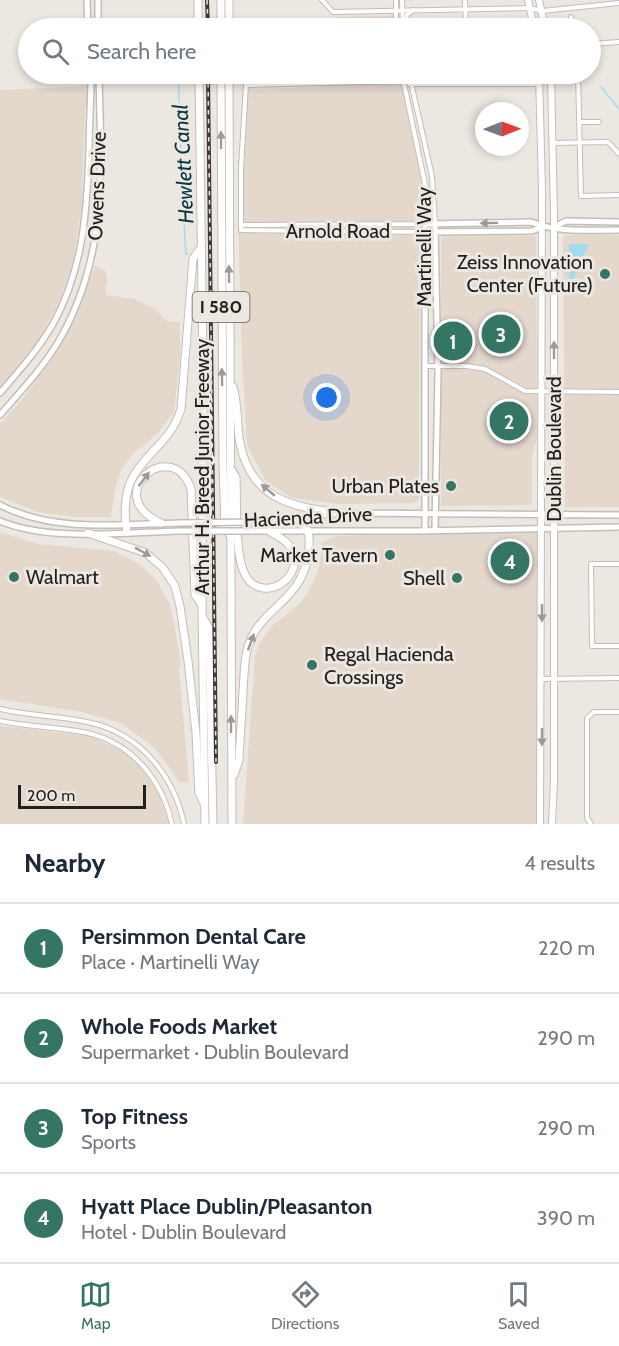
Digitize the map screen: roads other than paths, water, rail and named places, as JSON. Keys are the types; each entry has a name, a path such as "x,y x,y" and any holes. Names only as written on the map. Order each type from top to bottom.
{"highway":[{"path":"198,0 198,18"},
{"path":"221,0 221,18"},
{"path":"229,0 229,18"},
{"name":"Arthur H. Breed Junior Freeway","path":"199,84 205,824"},
{"name":"I 580","path":"221,84 223,466 225,526 231,540"},
{"name":"Arthur H. Breed Junior Freeway","path":"229,84 232,824"},
{"path":"126,528 126,501 130,482 172,431 181,409 193,259 200,248"},
{"path":"231,379 242,449 256,479 273,495 295,506 342,513"},
{"path":"161,523 142,511 137,499 137,491 142,477 147,472 166,467 179,471 185,476 192,489 195,595 202,605"},
{"path":"230,467 236,477 241,567 253,585 263,588 275,587 286,580 294,566 292,551 288,544 269,531"},
{"path":"232,783 239,760 247,651 251,639 259,624 289,596 302,578 308,559 308,531 297,519"},
{"path":"88,533 147,553 163,568 175,586 188,661 196,733 199,793 205,805"},
{"name":"I 580","path":"202,616 209,628 213,824"}],"main road":[{"path":"528,0 532,18"},
{"path":"539,0 543,18"},
{"name":"Dublin Boulevard","path":"540,84 542,227 540,824"},
{"name":"Dublin Boulevard","path":"551,84 554,227 552,824"}],"street":[{"path":"87,0 88,18"},
{"path":"98,0 98,18"},
{"path":"322,0 333,12 530,8 542,10 619,3"},
{"path":"396,0 396,18"},
{"path":"402,0 403,18"},
{"path":"465,0 465,18"},
{"path":"406,18 413,10"},
{"path":"601,43 619,42"},
{"name":"Owens Drive","path":"0,393 45,337 64,302 77,266 87,203 91,84"},
{"name":"Owens Drive","path":"0,415 57,344 79,302 90,270 100,204 99,84"},
{"path":"241,228 241,168 246,85 299,84"},
{"name":"Martinelli Way","path":"404,84 426,189 424,531"},
{"path":"410,84 540,84"},
{"name":"Martinelli Way","path":"410,84 432,176 435,224 438,366 435,530"},
{"path":"578,84 581,196 619,195"},
{"path":"580,122 599,122"},
{"path":"553,143 608,142 619,154"},
{"name":"Arnold Road","path":"554,227 566,221 619,222"},
{"name":"Arnold Road","path":"241,228 531,222 542,227"},
{"name":"Arnold Road","path":"241,228 425,232 532,231 542,227 565,230 619,230"},
{"path":"425,366 481,368 525,391 619,392"},
{"name":"Hacienda Drive","path":"0,505 20,514 48,521 180,531 424,531 619,527"},
{"name":"Hacienda Drive","path":"0,521 45,533 88,533 161,523 252,522 342,513 619,515"},
{"path":"619,564 591,564 592,646 619,646"},
{"path":"542,679 619,678"},
{"path":"0,709 91,723 120,733 146,752 166,776 180,806 184,824"},
{"path":"591,824 587,818 587,718 594,712 619,712"},
{"path":"0,721 88,734 115,743 138,761 156,782 169,809 172,824"}],"water":[{"path":"569,244 589,244 569,290"}],"waterway":[{"name":"Hewlett Canal","path":"178,84 185,241 186,254 188,254"},
{"path":"601,87 619,109"}],"railway":[{"path":"207,0 208,18"},
{"path":"208,84 216,762"}],"place":[{"name":"Zeiss Innovation Center (Future)","path":"605,274"},
{"name":"Top Fitness","path":"501,334"},
{"name":"Persimmon Dental Care","path":"453,341"},
{"name":"Whole Foods Market","path":"509,421"},
{"name":"Urban Plates","path":"451,486"},
{"name":"Market Tavern","path":"390,555"},
{"name":"Hyatt Place Dublin/Pleasanton","path":"510,561"},
{"name":"Walmart","path":"14,577"},
{"name":"Shell","path":"457,578"},
{"name":"Regal Hacienda Crossings","path":"312,665"}]}
